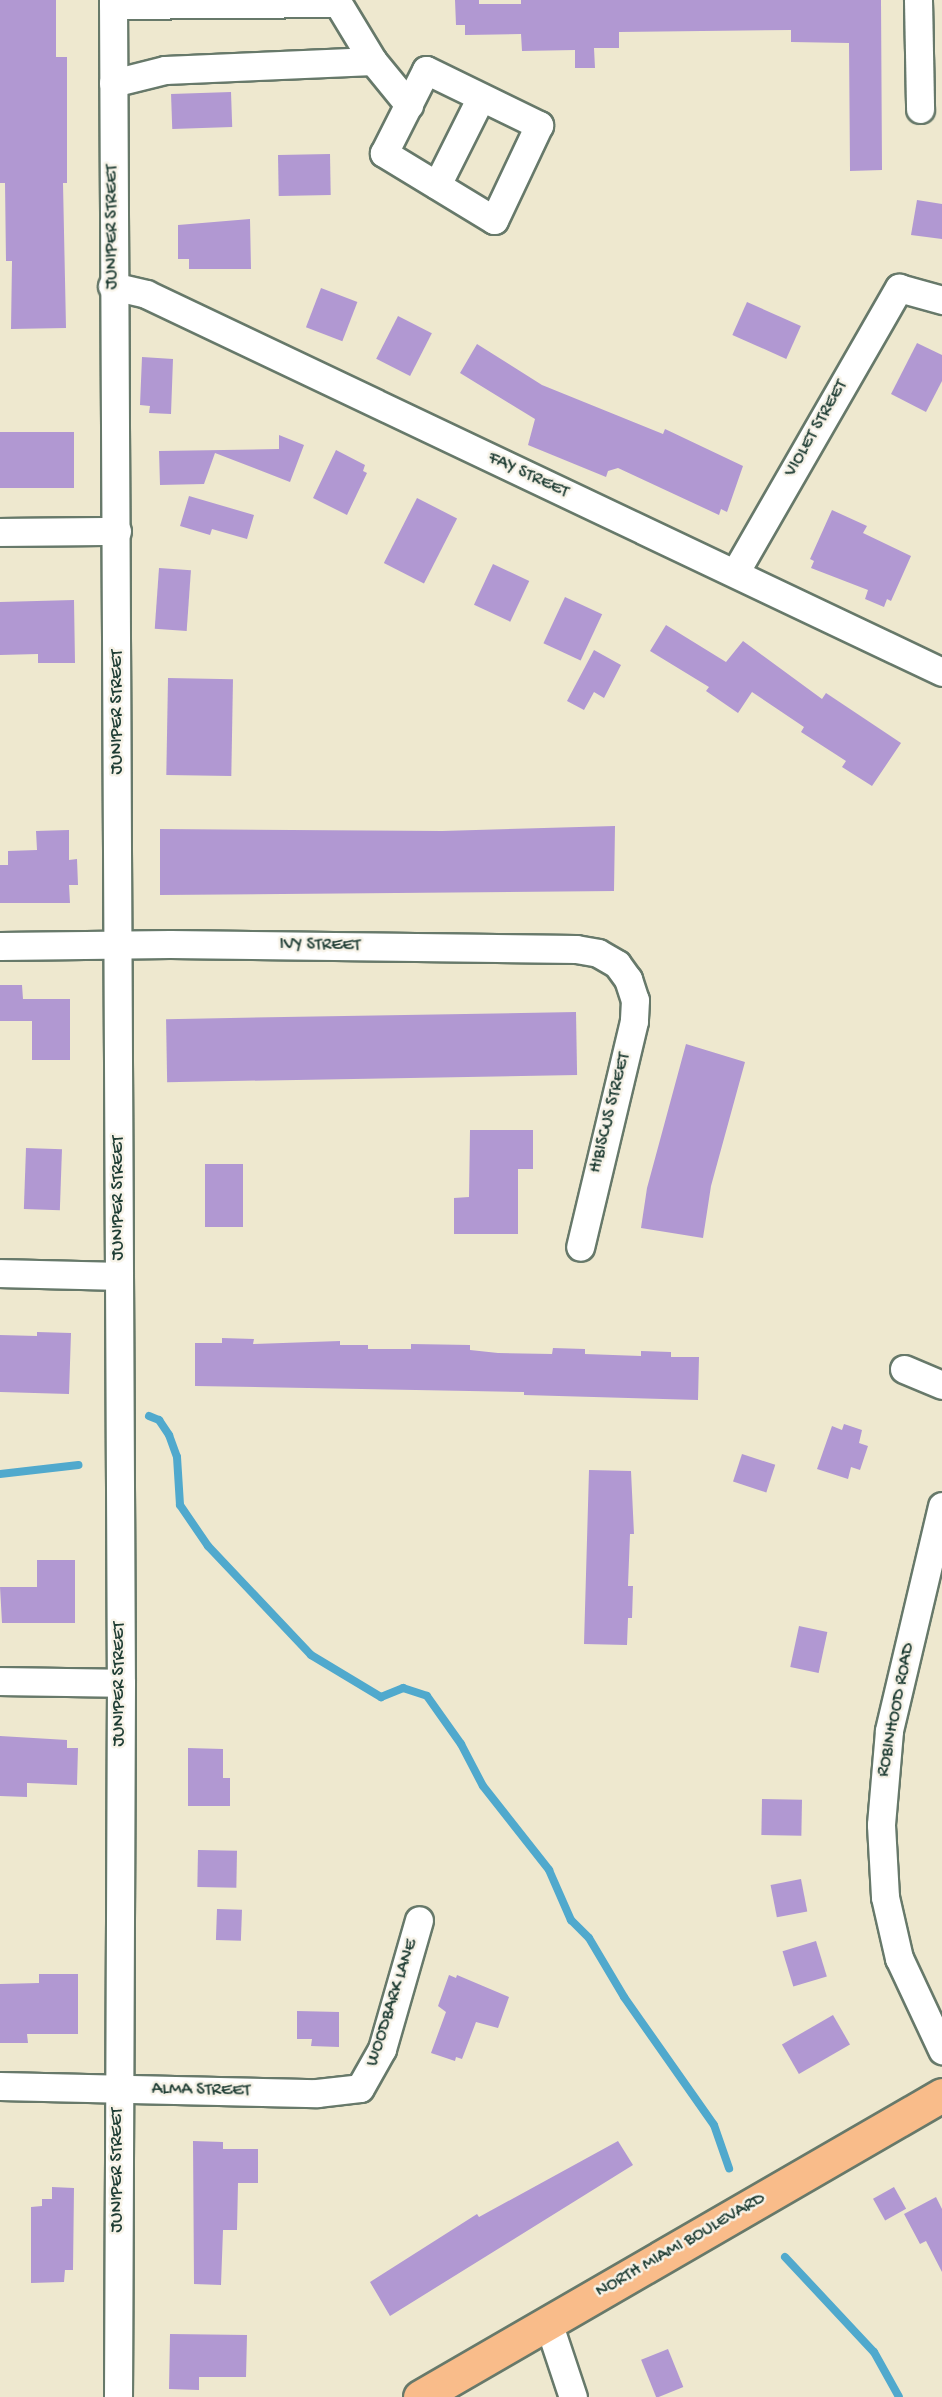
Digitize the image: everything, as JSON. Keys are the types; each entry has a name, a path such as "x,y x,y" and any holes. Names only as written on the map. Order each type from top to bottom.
{"main road":[{"name":"NORTH MIAMI BOULEVARD","path":"420,2397 942,2095"}],"street":[{"path":"918,0 920,109"},
{"path":"113,3 337,1 373,61 409,105"},
{"name":"JUNIPER STREET","path":"113,3 112,286 117,531 121,1683 118,2397"},
{"path":"113,83 165,70 373,61"},
{"path":"426,70 539,125 494,220 384,153 409,105 426,70"},
{"path":"437,185 481,97"},
{"name":"FAY STREET","path":"112,286 146,294 377,406 736,571 942,672"},
{"name":"VIOLET STREET","path":"736,571 899,288 942,300"},
{"path":"0,532 117,531"},
{"name":"IVY STREET","path":"0,946 576,949 598,954 616,964 628,979"},
{"name":"HIBISCUS STREET","path":"580,1248 634,1021 635,1000 628,979"},
{"path":"0,1273 119,1276"},
{"path":"904,1369 942,1385"},
{"name":"ROBINHOOD ROAD","path":"942,1506 887,1741 880,1825 881,1870 894,1937 916,1999 942,2050"},
{"path":"0,1681 121,1683"},
{"name":"WOODBARK LANE","path":"365,2085 382,2049 419,1920"},
{"name":"ALMA STREET","path":"0,2086 317,2093 346,2092 365,2085"},
{"path":"548,2322 573,2397"}],"building":[{"path":"0,0 56,0 56,57 67,57 67,183 63,183 66,328 11,329 12,261 6,261 5,183 0,183"},
{"path":"455,0 479,0 479,4 521,4 521,0 881,0 882,170 850,171 849,43 791,42 791,30 619,32 619,48 594,48 595,68 575,68 575,50 522,51 521,34 465,35 465,25 456,25"},
{"path":"231,92 232,127 172,129 171,94"},
{"path":"330,154 331,195 279,196 278,155"},
{"path":"917,200 942,204 942,239 911,235"},
{"path":"250,219 251,269 189,269 189,259 178,259 178,225"},
{"path":"321,288 357,302 342,341 306,327"},
{"path":"747,302 801,326 786,359 732,335"},
{"path":"398,316 432,333 410,376 376,359"},
{"path":"917,343 942,355 942,381 926,412 891,394"},
{"path":"477,344 542,385 663,434 665,429 743,466 727,512 721,509 719,515 618,468 608,471 606,477 528,445 535,419 460,373"},
{"path":"142,357 173,359 171,414 149,413 150,406 140,405"},
{"path":"0,432 74,432 74,488 0,488"},
{"path":"279,435 304,445 290,482 215,453 204,484 160,485 159,451 279,449"},
{"path":"336,450 365,465 363,471 367,473 347,515 313,498"},
{"path":"189,496 254,515 247,539 212,529 210,535 180,526"},
{"path":"417,498 457,518 424,583 384,563"},
{"path":"832,510 867,526 863,533 911,556 891,601 887,599 884,607 865,599 868,590 811,568 814,561 810,559"},
{"path":"493,564 529,581 510,622 474,605"},
{"path":"159,568 191,570 187,631 155,629"},
{"path":"565,597 602,614 581,661 543,643"},
{"path":"74,600 75,663 38,663 38,654 0,655 0,602"},
{"path":"666,625 726,662 743,641 822,699 826,693 901,743 872,786 842,767 846,761 801,732 804,727 752,692 738,713 706,691 709,687 650,651"},
{"path":"594,650 621,665 604,698 594,692 584,710 567,701"},
{"path":"168,678 233,679 231,776 166,775"},
{"path":"615,826 614,891 160,895 160,829 442,831"},
{"path":"69,830 69,860 77,859 78,885 69,885 70,903 0,903 0,865 8,865 8,851 37,850 36,831"},
{"path":"0,985 22,985 23,999 70,999 70,1060 32,1060 32,1021 0,1021"},
{"path":"576,1012 577,1075 167,1082 166,1019"},
{"path":"686,1044 745,1062 711,1186 703,1238 641,1228 647,1188"},
{"path":"470,1130 533,1130 533,1169 518,1169 518,1234 454,1234 454,1198 469,1197"},
{"path":"26,1148 62,1149 60,1210 24,1209"},
{"path":"205,1164 243,1164 243,1227 205,1227"},
{"path":"37,1332 71,1333 69,1394 0,1392 0,1335 37,1336"},
{"path":"222,1338 254,1339 253,1344 340,1341 340,1345 368,1345 368,1349 411,1349 411,1344 470,1345 470,1350 498,1353 552,1354 553,1348 585,1349 585,1354 641,1356 641,1351 671,1352 671,1357 699,1357 698,1400 524,1395 524,1392 195,1386 195,1343 222,1343"},
{"path":"844,1424 862,1430 859,1443 868,1446 860,1470 851,1467 848,1479 817,1469 832,1426 842,1430"},
{"path":"742,1454 775,1465 766,1492 733,1482"},
{"path":"589,1470 631,1471 634,1534 630,1534 628,1586 633,1586 632,1618 628,1618 627,1645 584,1644"},
{"path":"37,1560 75,1560 75,1623 2,1623 0,1587 37,1587"},
{"path":"799,1626 827,1632 819,1673 790,1667"},
{"path":"0,1736 67,1740 67,1748 78,1748 77,1785 27,1783 27,1797 0,1796"},
{"path":"188,1748 223,1749 223,1778 230,1778 230,1806 188,1806"},
{"path":"762,1799 802,1800 801,1836 761,1835"},
{"path":"198,1850 237,1851 236,1888 197,1887"},
{"path":"801,1879 807,1911 777,1917 771,1885"},
{"path":"217,1909 242,1910 241,1941 216,1940"},
{"path":"816,1941 827,1976 793,1987 783,1951"},
{"path":"39,1974 78,1974 78,2034 27,2034 28,2043 0,2043 0,1984 39,1983"},
{"path":"449,1975 456,1978 457,1975 509,1997 498,2028 476,2022 462,2059 456,2057 455,2061 431,2053 446,2012 438,2006"},
{"path":"297,2011 339,2012 339,2047 311,2046 312,2039 297,2039"},
{"path":"833,2015 850,2044 799,2074 782,2045"},
{"path":"193,2141 223,2142 223,2149 258,2149 258,2183 238,2183 237,2230 223,2230 221,2285 194,2284"},
{"path":"618,2141 633,2165 390,2316 370,2282 477,2214 479,2217"},
{"path":"52,2187 74,2188 73,2270 65,2270 64,2282 31,2283 31,2207 42,2206 42,2199 52,2199"},
{"path":"894,2187 906,2209 885,2221 873,2199"},
{"path":"936,2197 942,2209 942,2272 926,2241 920,2244 904,2214"},
{"path":"170,2334 247,2335 246,2377 199,2377 199,2390 169,2389"},
{"path":"668,2349 683,2387 656,2397 641,2360"}],"waterway":[{"path":"149,1416 159,1420 169,1435 177,1457 180,1505 208,1546 311,1655 381,1697 403,1688 427,1696 461,1744 483,1786 549,1870 571,1920 589,1938 624,1997 714,2125 729,2168"},
{"path":"0,1474 78,1465"},
{"path":"785,2257 874,2352 899,2397"}]}
